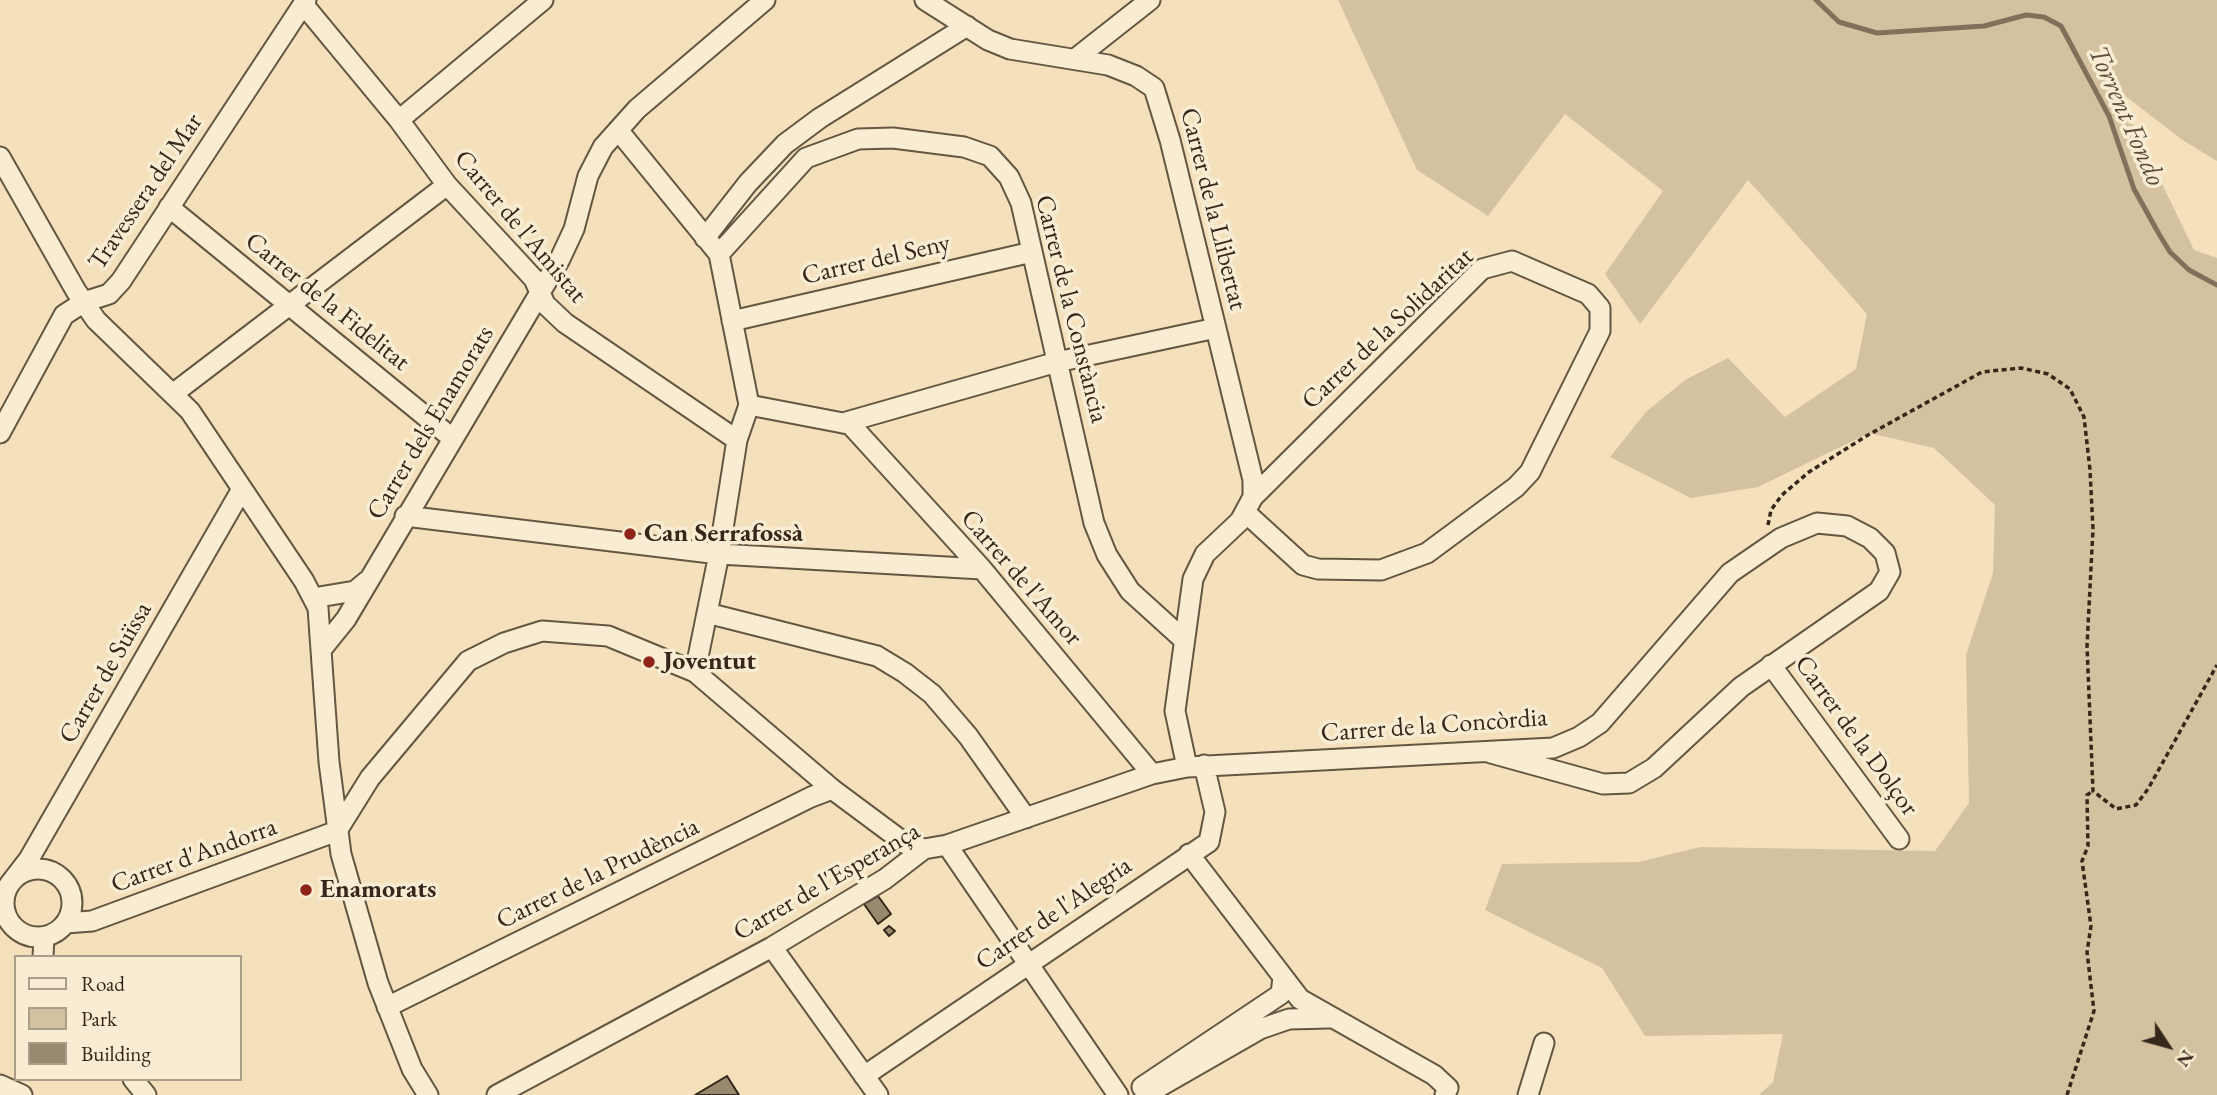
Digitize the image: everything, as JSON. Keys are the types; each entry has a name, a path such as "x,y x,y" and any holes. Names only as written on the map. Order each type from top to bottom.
{"street":[{"path":"399,120 543,0"},
{"name":"Carrer dels Enamorats","path":"321,650 346,619 560,259 574,229 588,176 603,147 637,109 765,0"},
{"name":"Carrer de la Llibertat","path":"925,0 988,40 1010,49 1108,65 1136,76 1154,88 1170,140 1253,480 1249,504"},
{"path":"1075,59 1150,0"},
{"name":"Carrer de l'Amistat","path":"304,2 399,120 447,185 534,279 545,304 565,323 737,440"},
{"name":"Travessera del Mar","path":"0,433 64,315 83,302 109,294 304,2"},
{"path":"705,238 748,183 785,144 820,118 967,26"},
{"path":"618,130 719,254 749,405 737,440 719,554 695,672"},
{"name":"Carrer de la Constància","path":"719,254 806,158 858,139 893,138 964,147 990,156 1009,177 1021,203 1094,523 1107,555 1130,591 1184,640"},
{"path":"0,157 83,302 96,320 190,411 318,608 341,854 387,1007 412,1069 428,1095"},
{"path":"174,393 447,185"},
{"name":"Carrer de la Fidelitat","path":"169,207 452,438"},
{"name":"Carrer del Seny","path":"732,321 1032,252"},
{"name":"Carrer de la Solidaritat","path":"1184,640 1193,579 1205,554 1240,521 1249,504 1482,269 1512,261 1588,294 1600,308 1600,331 1530,472 1516,487 1427,553 1381,570 1318,569 1303,565 1249,504"},
{"path":"749,405 844,422 1057,362 1216,328"},
{"name":"Carrer de l'Amor","path":"844,422 850,424 982,569 1152,774"},
{"name":"Carrer de Suïssa","path":"12,881 33,852 242,489"},
{"path":"405,516 719,554 982,569"},
{"name":"Carrer de la Concòrdia","path":"1196,766 1553,748 1579,737 1600,723 1730,573 1781,538 1817,523 1847,526 1870,538 1885,553 1890,572 1879,591 1859,608 1771,665"},
{"path":"313,598 355,591 368,581"},
{"path":"707,613 877,656 905,673 932,694 968,736 1026,818"},
{"path":"338,831 370,778 468,661 504,643 542,631 608,636 695,672 832,789 906,844 925,849"},
{"name":"Carrer de l'Alegria","path":"864,1076 1209,842 1214,828 1215,812 1175,711 1184,640"},
{"path":"1491,753 1603,784 1629,783 1654,768 1741,687 1771,665"},
{"name":"Carrer de la Dolçor","path":"1771,665 1899,839"},
{"name":"Carrer de l'Esperança","path":"497,1095 772,947 885,878 925,849 947,845 1152,774 1196,766"},
{"name":"Carrer de la Prudència","path":"387,1007 832,789"},
{"name":"Carrer d'Andorra","path":"66,923 92,921 338,831"},
{"path":"947,845 1118,1095"},
{"path":"1189,854 1300,999 1329,1018 1434,1075 1447,1092"},
{"path":"40,869 55,874 68,888 72,900 66,923 43,947 32,937 4,928 2,901 12,881 28,870 40,869"},
{"path":"772,947 878,1095"},
{"path":"1133,1095 1179,1060 1281,994 1283,977"},
{"path":"1145,1095 1260,1029 1289,1019 1329,1018"},
{"path":"1528,1095 1544,1043"},
{"path":"135,1081 146,1095"},
{"path":"0,1085 22,1095"}],"path":[{"path":"1762,551 1770,510 1782,495 1868,435 1982,372 2021,368 2048,374 2070,388 2084,417 2093,529 2087,646 2093,791 2116,809 2136,805 2148,789 2217,664"},
{"path":"2067,1095 2094,1012 2087,952 2091,926 2082,861 2088,846 2087,795 2093,791"}],"green space":[{"path":"1338,0 2217,0 2217,161 2184,141 2116,89 2194,250 2217,258 2217,1095 1759,1095 1773,1082 1783,1034 1645,1036 1602,968 1485,910 1502,864 1639,862 1700,847 1935,851 1969,803 1966,655 1993,573 1995,505 1934,448 1869,433 1758,487 1691,498 1610,457 1646,412 1685,380 1728,358 1785,417 1856,369 1867,314 1748,180 1640,324 1605,274 1663,191 1565,114 1488,216 1417,170"}],"building":[{"path":"878,896 891,914 878,924 864,904"},
{"path":"889,926 895,931 889,936 884,930"},
{"path":"727,1076 739,1095 695,1095"}],"waterway":[{"name":"Torrent Fondo","path":"1816,0 1839,22 1877,33 1984,26 2026,15 2044,17 2061,26 2109,116 2134,189 2159,234 2170,252 2189,270 2217,285"}],"place":[{"name":"Can Serrafossà","path":"630,534"},
{"name":"Joventut","path":"649,662"},
{"name":"Enamorats","path":"306,890"}]}
